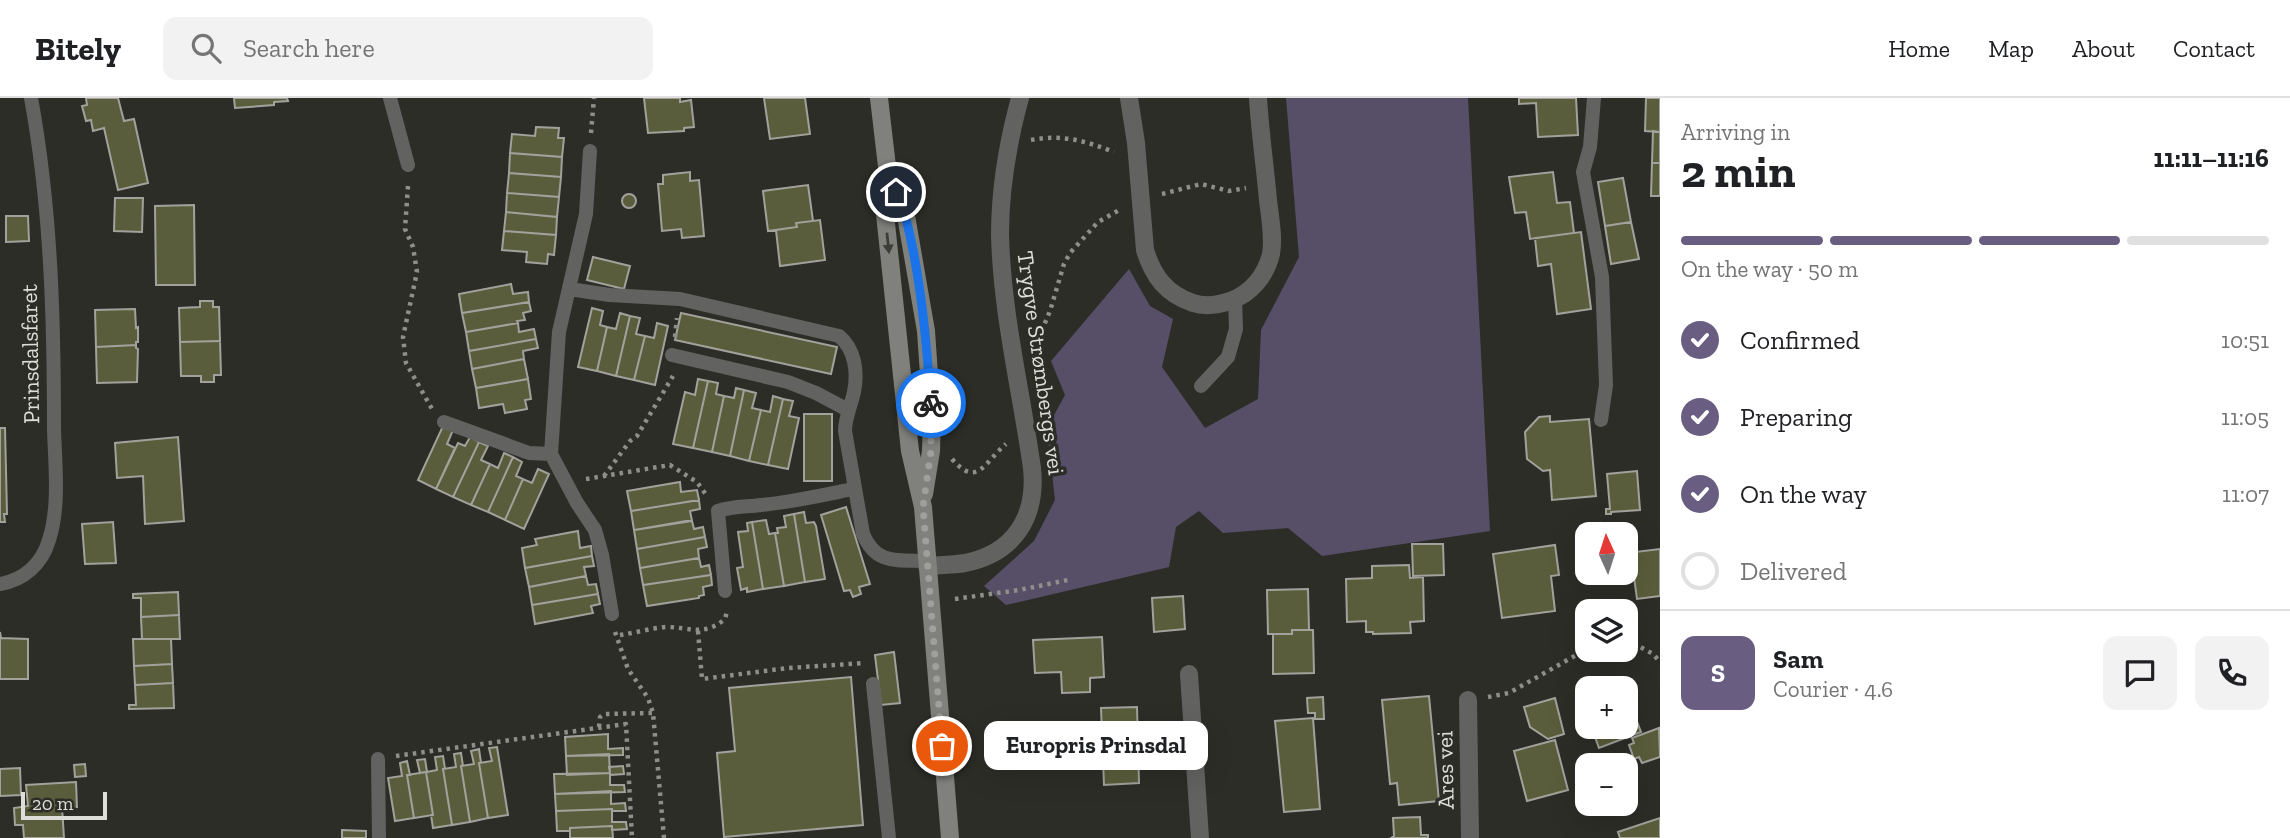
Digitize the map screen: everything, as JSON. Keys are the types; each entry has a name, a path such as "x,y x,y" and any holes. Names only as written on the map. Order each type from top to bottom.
{"main road":[{"path":"879,98 888,175 885,214 910,451 923,507 950,838"},
{"path":"888,175 905,210 926,331 932,418 931,451 923,507"}],"street":[{"name":"Trygve Strømbergs vei","path":"927,564 975,560 999,550 1027,517 1033,496 1027,433 1003,285 1000,234 1003,185 1020,98"},
{"path":"1129,98 1134,121 1145,250 1150,265 1164,286 1177,296 1199,305 1219,304 1244,295 1262,277 1271,252 1271,226 1258,98"},
{"path":"1189,674 1200,838"},
{"name":"Ares vei","path":"1468,701 1470,838"}],"lane":[{"name":"Prinsdalsfaret","path":"0,584 18,579 31,570 49,542 53,523 52,275 44,181 31,98"},
{"path":"390,98 408,165"},
{"path":"1594,98 1590,147 1583,172 1602,277 1606,385 1601,420"},
{"path":"590,151 586,214 559,332 551,454 598,539 612,614"},
{"path":"569,289 610,295 680,299 839,336 849,343 855,372 854,392 845,431 853,489 863,534 869,548 887,558 927,564"},
{"path":"1201,386 1228,357 1236,329 1235,299"},
{"path":"679,356 788,382 848,410"},
{"path":"444,422 529,453 551,454"},
{"path":"725,591 718,511 853,489"},
{"path":"873,684 889,838"},
{"path":"378,759 379,838"}],"path":[{"path":"590,151 594,98"},
{"path":"1010,144 1050,136 1066,138 1089,143 1138,163"},
{"path":"408,165 405,229 413,247 417,272 403,337 406,363 433,411 444,422"},
{"path":"1161,194 1201,184 1230,191 1246,188"},
{"path":"1014,361 1030,354 1035,346 1070,253 1098,222 1108,215 1141,205"},
{"path":"604,476 630,441 637,436 679,356 680,299"},
{"path":"949,455 961,469 975,473 1002,448 1027,433"},
{"path":"567,482 670,465 697,482 718,511"},
{"path":"955,598 1019,590 1068,580"},
{"path":"616,636 665,627 698,631 719,624 725,619 725,591"},
{"path":"612,614 616,636 628,669 648,698 653,713 664,838"},
{"path":"698,631 702,679 788,668 868,663 872,666 873,684"},
{"path":"1638,646 1653,654 1660,662"},
{"path":"1468,701 1509,692 1575,656"},
{"path":"599,727 600,717 604,714 653,713"},
{"path":"378,759 626,724 632,838"}],"shaded area":[{"path":"1286,98 1468,98 1490,531 1322,556 1288,528 1223,533 1199,511 1176,527 1169,567 1006,605 984,586 1034,541 1055,500 1047,428 1065,395 1051,361 1129,269 1150,306 1173,319 1162,367 1205,428 1258,399 1261,330 1299,257"}],"building":[{"path":"86,98 118,98 124,121 134,119 148,183 118,190 104,128 93,131 91,120 86,121 82,106 87,105"},
{"path":"234,98 287,98 288,101 274,102 274,105 235,108"},
{"path":"644,98 680,98 680,102 691,100 694,127 684,128 684,131 648,133"},
{"path":"764,98 805,98 810,134 770,139"},
{"path":"1519,98 1576,98 1578,135 1538,137 1536,103 1519,104"},
{"path":"1646,98 1660,98 1660,132 1645,131"},
{"path":"536,127 559,128 558,138 564,138 562,157 510,153 512,134 535,136"},
{"path":"1653,131 1660,132 1660,163 1652,163"},
{"path":"510,153 562,157 561,177 509,173"},
{"path":"1652,163 1660,163 1660,196 1651,196"},
{"path":"690,172 690,181 699,180 704,236 682,238 681,229 662,231 658,184 663,184 663,175"},
{"path":"1553,172 1557,203 1570,202 1574,233 1530,239 1526,212 1515,213 1509,177"},
{"path":"509,173 561,177 559,197 507,193"},
{"path":"1623,178 1631,222 1605,226 1598,182"},
{"path":"808,185 813,221 796,223 797,227 768,231 763,191"},
{"path":"507,193 559,197 557,217 506,212"},
{"path":"626,194 632,194 636,201 632,208 626,208 622,204 622,198"},
{"path":"115,198 143,198 142,232 114,231"},
{"path":"194,205 195,285 156,285 155,206"},
{"path":"506,212 557,217 556,235 504,231"},
{"path":"6,216 28,216 29,241 6,242"},
{"path":"820,220 825,260 780,266 776,230 797,227 796,223"},
{"path":"1631,222 1639,259 1611,264 1605,226"},
{"path":"504,231 556,235 554,255 548,254 547,264 526,262 527,252 502,250"},
{"path":"1581,232 1591,309 1557,314 1551,264 1538,266 1535,238"},
{"path":"593,257 630,266 624,289 587,280"},
{"path":"511,284 513,294 528,292 529,302 462,313 459,294"},
{"path":"200,301 213,301 213,307 219,307 220,341 180,342 179,308 200,307"},
{"path":"529,302 531,311 523,313 525,320 466,332 462,313"},
{"path":"592,308 603,311 600,325 607,327 597,371 578,367"},
{"path":"135,309 136,328 138,327 136,345 96,347 95,310"},
{"path":"620,313 630,316 616,376 597,371 607,327 616,329"},
{"path":"681,313 837,347 831,374 675,340"},
{"path":"630,316 640,318 636,334 645,336 634,380 616,376"},
{"path":"518,323 519,332 534,329 536,339 469,351 466,332"},
{"path":"657,323 668,326 655,385 634,380 645,336 654,338"},
{"path":"536,339 538,348 523,351 524,359 472,369 469,351"},
{"path":"220,341 221,375 214,375 214,382 201,382 201,376 181,376 180,342"},
{"path":"136,345 137,382 97,383 96,347"},
{"path":"524,359 528,379 476,388 472,369"},
{"path":"528,379 531,399 525,400 527,409 505,413 503,404 479,408 476,388"},
{"path":"698,379 708,381 693,448 673,444 685,392 695,395"},
{"path":"708,381 718,383 716,394 724,396 712,452 693,448"},
{"path":"736,388 744,390 730,456 712,452 724,396 734,398"},
{"path":"744,390 756,393 752,408 761,410 749,461 730,456"},
{"path":"773,396 783,399 768,465 749,461 761,410 770,412"},
{"path":"783,399 793,401 789,416 799,418 788,469 768,465"},
{"path":"804,414 832,414 832,481 804,481"},
{"path":"1550,416 1550,422 1589,419 1596,496 1552,500 1550,470 1543,471 1527,459 1525,432 1539,417"},
{"path":"443,426 453,430 447,444 455,448 436,489 418,480"},
{"path":"0,428 5,428 5,522 0,522"},
{"path":"178,437 184,521 145,524 143,476 117,478 115,443"},
{"path":"470,437 479,442 453,497 436,489 458,443 465,446"},
{"path":"479,442 488,446 481,460 490,464 471,505 453,497"},
{"path":"504,453 513,457 488,512 471,505 490,464 498,468"},
{"path":"513,457 522,462 516,476 523,479 505,520 488,512"},
{"path":"538,469 549,474 524,529 505,520 523,479 532,483"},
{"path":"1637,471 1640,510 1606,514 1606,509 1610,509 1607,474"},
{"path":"680,482 681,492 697,490 699,500 631,511 627,491"},
{"path":"699,500 700,509 690,511 692,521 634,530 631,511"},
{"path":"846,507 870,584 859,587 861,594 853,597 850,590 844,591 821,515"},
{"path":"804,512 806,523 814,522 816,526 825,579 805,582 794,514"},
{"path":"794,514 805,582 784,586 775,533 778,533 777,528 786,527 784,516"},
{"path":"766,520 769,534 775,533 784,586 763,589 752,522"},
{"path":"692,521 694,529 703,527 705,537 637,549 634,530"},
{"path":"113,522 116,563 85,564 82,524"},
{"path":"752,522 763,589 747,592 747,588 741,590 737,568 743,567 738,532 748,531 747,523"},
{"path":"578,531 580,548 591,546 592,556 525,568 522,548 537,545 535,539"},
{"path":"705,537 707,547 698,549 699,558 640,568 637,549"},
{"path":"1412,544 1443,544 1444,575 1413,576"},
{"path":"1555,545 1559,575 1551,576 1555,611 1502,618 1493,554"},
{"path":"1660,549 1660,596 1637,599 1635,585 1638,585 1638,552"},
{"path":"592,556 594,566 584,567 586,576 529,587 525,568"},
{"path":"699,558 701,567 709,565 711,575 643,585 640,568"},
{"path":"1409,565 1410,578 1423,577 1424,621 1410,622 1411,633 1373,634 1366,632 1366,621 1347,622 1346,579 1372,578 1372,566"},
{"path":"711,575 712,585 703,587 704,595 699,598 647,606 643,585"},
{"path":"586,576 588,585 596,584 598,594 532,605 529,587"},
{"path":"1308,589 1309,630 1292,630 1292,634 1268,634 1267,590"},
{"path":"178,592 179,615 141,617 141,598 133,598 133,594"},
{"path":"598,594 600,604 591,606 593,613 535,624 532,605"},
{"path":"1183,596 1185,629 1154,632 1152,598"},
{"path":"179,615 180,639 142,639 141,617"},
{"path":"1292,630 1313,630 1314,673 1273,674 1273,634 1292,634"},
{"path":"0,632 1,638 28,639 28,679 0,679"},
{"path":"1102,637 1104,677 1090,678 1090,692 1062,693 1061,672 1035,673 1033,640"},
{"path":"133,639 171,639 172,664 134,666"},
{"path":"894,652 900,703 881,705 875,655"},
{"path":"172,664 173,683 135,685 134,666"},
{"path":"851,677 863,825 724,837 717,753 735,751 729,688"},
{"path":"173,683 174,708 129,709 129,705 136,705 135,685"},
{"path":"1429,696 1439,801 1399,805 1397,783 1390,784 1382,700"},
{"path":"1323,697 1324,719 1315,719 1315,713 1308,713 1307,698"},
{"path":"1555,698 1564,734 1548,739 1530,727 1524,707"},
{"path":"1137,707 1139,783 1104,785 1101,708"},
{"path":"1313,718 1320,809 1284,812 1275,721"},
{"path":"1659,728 1660,757 1642,763 1638,753 1632,753 1629,745 1634,743 1632,739 1638,739 1638,736"},
{"path":"608,734 608,749 623,748 623,755 566,756 565,737"},
{"path":"1596,739 1623,739 1599,748"},
{"path":"1555,740 1568,790 1527,801 1514,751"},
{"path":"497,747 508,815 488,818 479,763 492,761 489,748"},
{"path":"479,749 488,818 470,822 461,766 474,764 471,751"},
{"path":"461,753 470,822 452,825 443,769 456,767 454,754"},
{"path":"609,754 610,773 567,775 566,756"},
{"path":"443,756 452,825 433,828 426,772 420,773 417,760 425,759 427,772 437,770 435,757"},
{"path":"407,761 414,818 395,821 388,778 402,776 400,763"},
{"path":"85,764 86,776 75,777 74,765"},
{"path":"623,766 624,774 610,775 610,785 624,785 625,792 555,794 554,774 610,773 609,767"},
{"path":"20,768 21,795 0,796 0,769"},
{"path":"426,772 433,815 414,818 407,775"},
{"path":"76,782 77,807 62,807 64,838 24,838 23,825 15,825 14,808 28,806 26,785"},
{"path":"611,791 611,804 625,803 626,811 556,811 555,794"},
{"path":"612,809 612,822 626,822 627,829 612,830 612,826 557,831 556,811"},
{"path":"1420,817 1421,835 1428,835 1428,838 1391,838 1394,836 1393,818"},
{"path":"1660,818 1660,838 1620,838 1618,832"},
{"path":"612,826 613,838 570,838 570,828"},
{"path":"342,830 366,831 366,838 342,838"}],"way so far":[{"path":"931,403 931,451 923,507 942,746"}],"place":[{"name":"Europris Prinsdal","path":"942,746"}],"route":[{"path":"896,192 905,210 922,299 931,403"}]}
